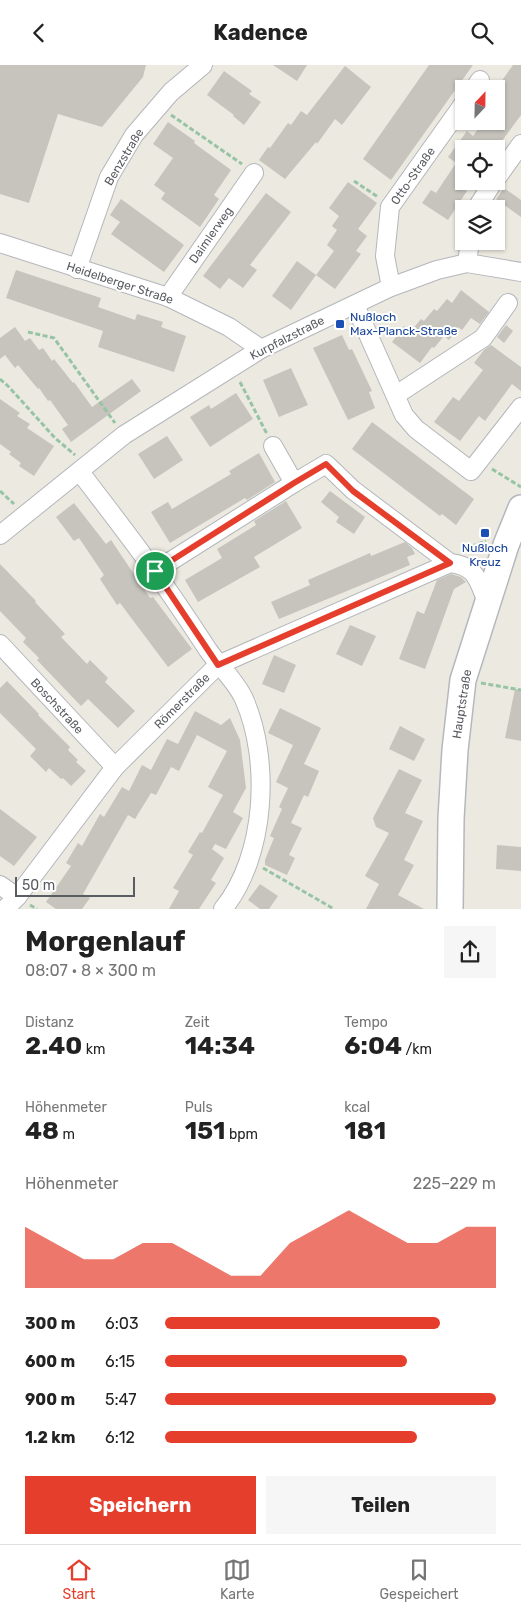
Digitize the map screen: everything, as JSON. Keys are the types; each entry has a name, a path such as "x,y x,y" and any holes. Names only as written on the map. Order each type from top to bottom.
{"main road":[{"name":"Hauptstraße","path":"450,909 454,758 463,680 487,602 521,508"}],"street":[{"name":"Benzstraße","path":"77,269 109,177 134,135 171,92 203,65"},
{"name":"Otto-Straße","path":"391,287 385,256 390,207 455,116"},
{"path":"505,167 521,145"},
{"name":"Daimlerweg","path":"168,297 248,169"},
{"name":"Heidelberger Straße","path":"0,243 168,297 229,327 261,349"},
{"path":"467,263 469,250"},
{"name":"Kurpfalzstraße","path":"0,535 124,435 261,349 391,287 437,270 467,263 521,272"},
{"path":"396,395 484,338 508,303"},
{"path":"355,305 404,415 416,429 471,471 521,407"},
{"path":"274,446 294,483"},
{"path":"155,571 326,464 353,491 446,560 461,564 470,569 477,577 487,602"},
{"path":"80,472 155,571 218,665 244,698 255,733 261,780 260,809 250,860 234,896 223,909"},
{"name":"Römerstraße","path":"11,903 115,767 218,665 446,560"},
{"name":"Boschstraße","path":"0,644 115,767"},
{"path":"0,885 11,903"}],"path":[{"path":"159,107 248,169"},
{"path":"354,181 373,194"},
{"path":"28,331 54,338 124,435"},
{"path":"0,379 55,438 78,458 80,472"},
{"path":"242,385 274,446"},
{"path":"479,461 521,487"},
{"path":"446,560 511,533"},
{"path":"483,683 521,690"},
{"path":"250,860 334,909"}],"building":[{"path":"0,65 146,65 143,77 102,127 58,114 29,203 0,194"},
{"path":"273,65 307,65 297,81"},
{"path":"429,65 473,65 462,80 455,80 455,90 391,180 363,159"},
{"path":"513,65 521,65 521,115 503,140 460,140 467,131 473,136 477,130 505,130 505,80 502,80"},
{"path":"345,66 371,87 342,125 335,119 317,144 316,142 285,179 259,160 288,123 291,125 301,111 307,115"},
{"path":"224,71 252,91 249,94 261,102 244,125 207,95"},
{"path":"168,122 231,170 214,195 219,199 200,227 161,199 165,193 154,185 173,158 153,144"},
{"path":"455,147 455,162 448,157"},
{"path":"455,164 455,190 467,191 461,200 455,200 455,209 448,220 422,203 431,190 436,193"},
{"path":"348,182 377,203 358,229 367,236 356,251 361,254 335,289 316,275 334,251 327,245 337,230 332,226 339,216 329,208"},
{"path":"505,189 521,200 521,217 505,205 505,200 496,199"},
{"path":"266,193 291,212 250,265 257,270 243,288 229,278 220,289 203,276"},
{"path":"121,199 184,245 164,272 111,234 120,222 110,215"},
{"path":"297,261 316,275 291,310 272,296"},
{"path":"16,270 101,298 98,307 135,320 137,314 163,322 161,327 186,336 174,372 98,347 103,331 6,298"},
{"path":"461,290 489,312 480,324 471,318 462,330 458,327 449,340 444,336 434,348 432,347 420,363 392,342 404,326 411,331 421,319 424,321 434,309 437,311 447,299 452,303"},
{"path":"506,325 513,331 504,343 497,337"},
{"path":"15,327 25,341 30,338 39,350 43,348 52,361 54,359 92,407 132,379 141,391 71,442 62,429 68,425 50,400 48,401 18,365 15,368 5,355 0,359 0,338"},
{"path":"342,335 349,350 352,349 372,391 369,392 375,408 348,420 313,348"},
{"path":"491,345 521,367 521,391 512,384 485,421 479,416 460,441 434,422 453,397 459,401 483,370 474,363 484,350"},
{"path":"291,368 308,405 279,417 263,380"},
{"path":"236,393 253,419 210,447 190,417 209,405 211,409"},
{"path":"0,399 20,413 17,416 30,424 27,428 54,446 34,476 19,466 21,463 0,444"},
{"path":"372,422 474,499 456,525 442,514 440,516 352,449"},
{"path":"167,436 183,460 154,479 138,454"},
{"path":"259,453 275,482 170,543 151,512 168,502 172,509 231,474 229,471"},
{"path":"330,491 365,517 354,534 336,522 339,517 321,502"},
{"path":"286,501 302,528 254,557 260,567 198,602 185,580 222,558 217,549 256,525 254,521"},
{"path":"74,503 106,544 111,540 150,598 153,597 192,649 168,667 120,603 117,605 100,579 104,575 79,538 74,541 56,517"},
{"path":"405,542 412,548 415,554 407,557 410,565 279,619 271,602 310,585 308,580 370,553 371,556"},
{"path":"0,564 65,634 61,637 87,664 90,660 108,678 105,682 135,711 118,728 88,699 81,706 37,660 39,658 23,642 26,638 0,611"},
{"path":"451,574 461,577 466,582 454,589 425,669 399,659 417,611 424,614 437,580"},
{"path":"350,625 376,636 362,666 336,654"},
{"path":"274,655 296,665 284,693 262,684"},
{"path":"7,681 70,747 68,750 78,760 76,762 86,771 71,786 49,768 46,772 30,756 36,749 0,713 0,688"},
{"path":"515,689 521,690 521,741 505,738"},
{"path":"280,708 321,728 304,764 319,771 308,797 304,795 291,823 302,828 289,855 295,858 287,875 265,865 265,860 274,838 270,836 282,809 279,807 288,788 276,782 293,745 268,733"},
{"path":"195,711 221,725 230,718 240,740 246,788 233,812 243,818 226,849 215,844 212,849 224,858 211,880 216,883 199,909 169,909 179,891 173,888 193,855 188,852 200,832 202,833 223,795 208,787 227,751 197,735 179,771 171,767 156,795 151,793 135,819 128,815 83,894 90,898 82,909 56,909 46,902 71,866 66,863 78,843 82,846 100,814 104,817 122,787 129,791 142,765 151,770 167,739 178,744"},
{"path":"400,726 425,739 414,761 389,749"},
{"path":"399,769 422,780 405,813 423,821 404,860 414,865 398,895 424,909 366,909 379,884 365,876 389,833 376,827 373,818"},
{"path":"0,809 37,837 14,866 0,856"},
{"path":"497,845 521,847 521,871 496,869"},
{"path":"260,884 278,896 269,909 260,909 248,900"}],"place":[{"name":"Nußloch Max-Planck-Straße","path":"340,324"},
{"name":"Nußloch Kreuz","path":"485,533"}],"route":[{"path":"326,464 353,491 450,563 218,665 155,571 326,464"}]}
